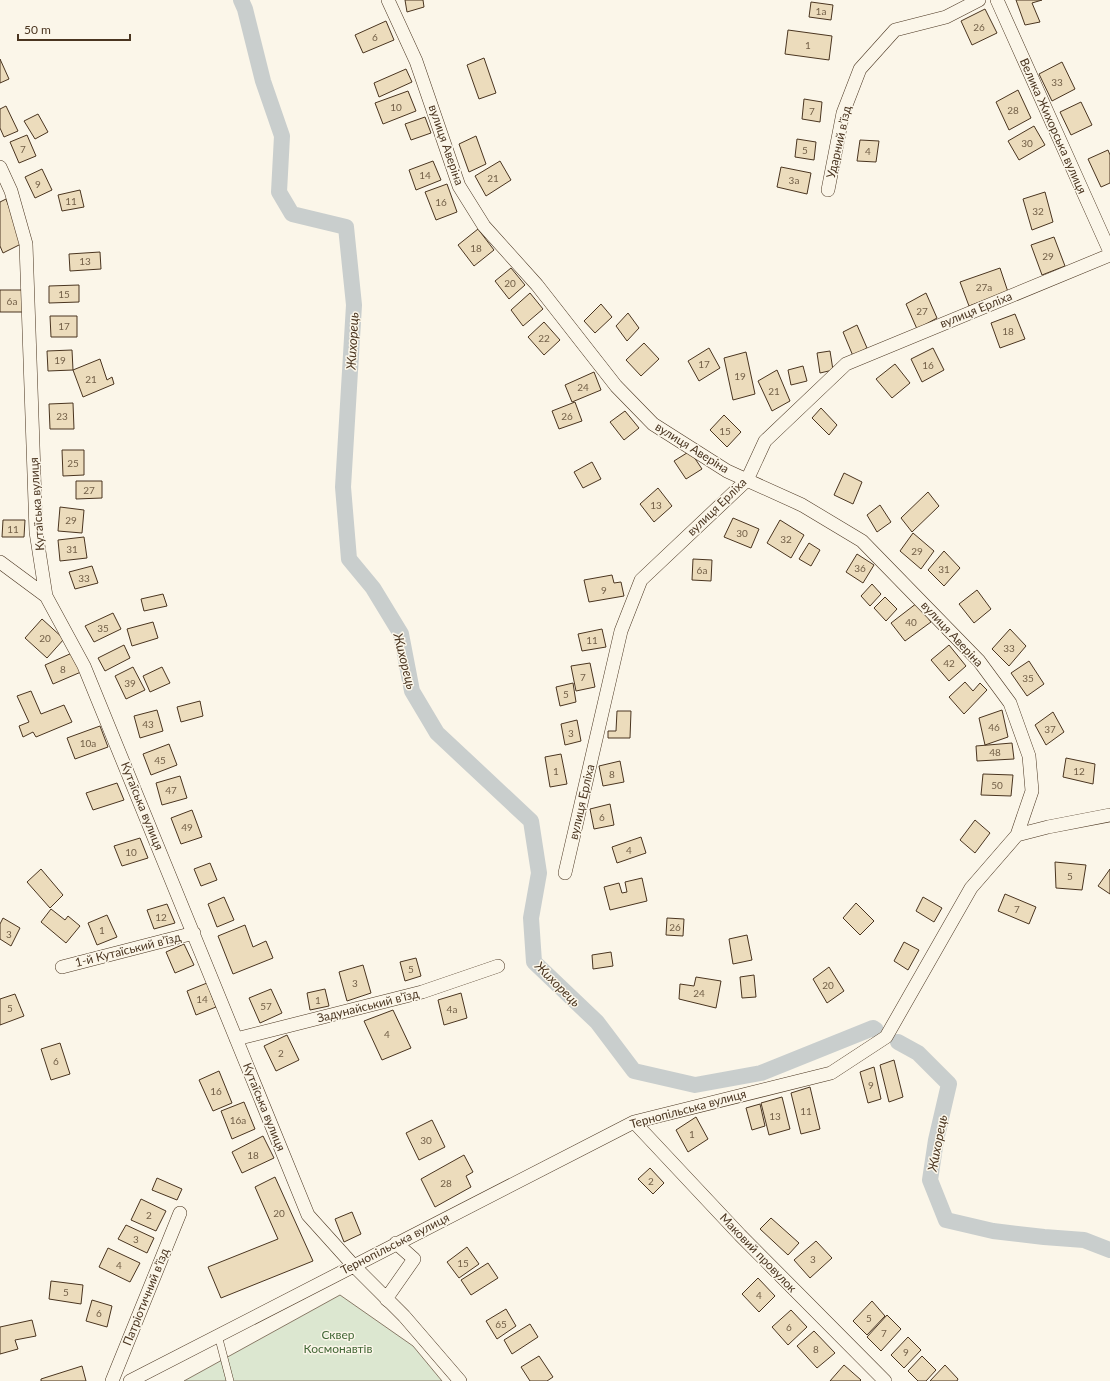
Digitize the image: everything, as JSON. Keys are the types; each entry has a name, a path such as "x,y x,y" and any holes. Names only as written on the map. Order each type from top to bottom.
{"street":[{"name":"вулиця Аверіна","path":"388,0 416,61 458,186 484,226 537,285 616,386 653,424 727,471 802,505 862,540 978,661 1010,703 1029,756 1032,792 1017,835"},
{"name":"Ударний в’їзд","path":"828,190 843,113 860,69 895,30 946,17 979,0"},
{"name":"Велика Жихорська вулиця","path":"997,0 1110,252"},
{"name":"Кутаїська вулиця","path":"0,167 11,191 26,244 36,532 46,596 84,666 308,1215 353,1265 397,1309 460,1381"},
{"name":"вулиця Ерліха","path":"565,874 621,632 641,580 747,480 764,441 846,364 1110,255"},
{"path":"0,562 46,596"},
{"path":"1017,835 1048,827 1110,815"},
{"name":"Тернопільська вулиця","path":"130,1381 353,1265 634,1122 831,1073 886,1037 971,888 1017,835"},
{"name":"1-й Кутаїський в’їзд","path":"62,967 194,934"},
{"name":"Задунайський в’їзд","path":"236,1039 422,992 498,966"},
{"name":"Маковий провулок","path":"634,1122 740,1235 886,1381"},
{"name":"Патріотичний в’їзд","path":"112,1381 180,1213"},
{"path":"396,1243 414,1259 386,1299 397,1309"}],"lane":[{"path":"218,1335 230,1381"},
{"path":"228,1373 234,1381"}],"green space":[{"name":"Сквер Космонавтів","path":"340,1295 413,1346 442,1381 184,1381"}],"building":[{"path":"405,0 423,0 424,7 407,12"},
{"path":"1016,0 1042,0 1032,3 1040,22 1025,25"},
{"path":"811,2 833,5 831,20 809,17"},
{"path":"985,9 997,33 972,45 961,21"},
{"path":"386,21 394,40 363,53 355,35"},
{"path":"788,30 832,36 829,60 785,54"},
{"path":"484,58 496,93 479,99 467,65"},
{"path":"0,59 9,79 0,83"},
{"path":"1062,62 1075,89 1052,101 1039,74"},
{"path":"406,69 412,82 379,97 374,83"},
{"path":"1018,90 1031,118 1009,130 996,102"},
{"path":"408,91 416,111 383,124 375,103"},
{"path":"804,99 822,102 820,122 802,119"},
{"path":"1081,102 1092,125 1071,135 1060,112"},
{"path":"6,106 18,131 4,137 0,128 0,109"},
{"path":"38,114 48,132 35,139 24,121"},
{"path":"425,117 431,133 411,140 405,124"},
{"path":"1034,126 1045,145 1019,160 1008,141"},
{"path":"27,135 36,156 19,163 10,142"},
{"path":"476,136 486,164 469,172 459,144"},
{"path":"797,139 816,142 814,160 795,157"},
{"path":"860,140 879,141 876,162 857,161"},
{"path":"1108,150 1110,155 1110,183 1101,187 1088,159"},
{"path":"433,161 441,180 416,190 409,170"},
{"path":"500,161 511,180 486,196 475,176"},
{"path":"781,167 811,173 807,194 777,187"},
{"path":"42,169 52,190 35,198 25,177"},
{"path":"447,184 457,212 436,220 425,192"},
{"path":"80,190 84,207 62,211 58,195"},
{"path":"1045,192 1053,222 1032,230 1023,199"},
{"path":"6,199 23,243 3,253 0,246 0,202"},
{"path":"478,229 494,250 474,266 458,245"},
{"path":"1054,237 1065,266 1042,275 1031,245"},
{"path":"100,252 101,269 70,271 69,254"},
{"path":"511,268 525,285 509,299 495,281"},
{"path":"1000,268 1008,292 969,306 960,282"},
{"path":"79,285 79,302 49,303 49,286"},
{"path":"0,290 23,290 24,312 0,312"},
{"path":"530,293 543,309 523,326 511,310"},
{"path":"926,293 937,318 917,329 906,304"},
{"path":"601,304 612,317 595,333 584,321"},
{"path":"628,313 639,328 627,341 616,326"},
{"path":"1015,314 1025,339 1000,348 991,323"},
{"path":"50,316 77,316 77,337 51,337"},
{"path":"544,322 560,340 544,355 528,337"},
{"path":"857,325 867,348 853,356 843,332"},
{"path":"644,343 659,359 641,376 626,360"},
{"path":"709,348 720,368 699,381 688,361"},
{"path":"933,348 944,370 922,382 911,359"},
{"path":"72,350 73,370 48,371 47,351"},
{"path":"830,351 833,370 820,373 817,353"},
{"path":"746,352 755,394 733,400 724,358"},
{"path":"100,359 107,380 112,377 114,384 83,397 73,370"},
{"path":"895,364 910,383 892,398 876,379"},
{"path":"803,366 807,381 791,385 788,370"},
{"path":"777,370 790,401 772,411 758,381"},
{"path":"594,372 601,390 572,402 565,385"},
{"path":"575,402 582,421 559,429 552,411"},
{"path":"73,403 74,429 50,429 49,404"},
{"path":"821,408 837,425 829,435 812,418"},
{"path":"625,411 639,428 624,440 610,422"},
{"path":"724,415 741,432 727,447 710,430"},
{"path":"62,450 84,450 84,475 63,476"},
{"path":"690,451 702,469 686,479 674,461"},
{"path":"592,462 601,479 583,488 574,472"},
{"path":"844,473 862,482 853,504 834,495"},
{"path":"76,481 102,481 102,498 76,499"},
{"path":"658,488 672,506 654,522 640,504"},
{"path":"928,492 939,506 912,532 901,518"},
{"path":"880,505 891,522 877,532 867,515"},
{"path":"60,507 84,510 82,533 58,531"},
{"path":"733,518 759,529 751,548 724,537"},
{"path":"3,520 25,520 24,537 2,537"},
{"path":"780,520 804,535 791,558 767,543"},
{"path":"913,533 934,551 921,569 900,551"},
{"path":"84,537 87,558 60,561 58,540"},
{"path":"809,543 820,550 811,566 799,559"},
{"path":"944,551 960,568 944,586 928,570"},
{"path":"857,554 874,565 863,583 846,572"},
{"path":"693,559 712,560 711,581 692,580"},
{"path":"92,566 98,583 75,589 69,572"},
{"path":"612,575 614,583 621,582 624,596 589,602 584,580"},
{"path":"872,584 881,594 870,606 861,596"},
{"path":"977,590 991,609 974,623 959,604"},
{"path":"163,594 167,606 144,611 141,599"},
{"path":"885,597 897,609 886,621 874,608"},
{"path":"917,603 931,622 905,641 891,623"},
{"path":"113,613 121,629 94,642 85,626"},
{"path":"42,619 64,639 47,658 25,638"},
{"path":"153,622 158,638 132,646 127,629"},
{"path":"602,629 606,647 582,651 578,634"},
{"path":"1010,629 1026,646 1009,666 992,649"},
{"path":"124,645 130,658 105,671 98,658"},
{"path":"949,645 966,666 949,681 931,660"},
{"path":"72,653 81,672 53,684 45,665"},
{"path":"1029,661 1044,684 1027,696 1011,673"},
{"path":"590,663 595,687 576,691 571,666"},
{"path":"133,667 145,690 126,699 115,676"},
{"path":"162,667 170,683 150,692 143,676"},
{"path":"965,682 973,691 980,683 987,690 964,714 949,697"},
{"path":"573,683 576,702 560,706 556,687"},
{"path":"31,691 41,714 64,705 72,722 36,737 33,732 23,737 19,726 29,722 17,696"},
{"path":"200,701 203,716 181,722 177,707"},
{"path":"157,710 163,731 140,738 134,716"},
{"path":"1002,710 1008,737 985,745 979,718"},
{"path":"617,711 631,711 630,738 608,738 608,731 616,731"},
{"path":"1053,712 1064,732 1046,745 1035,725"},
{"path":"577,720 581,741 565,745 561,724"},
{"path":"100,726 108,747 75,759 67,738"},
{"path":"1012,743 1014,759 977,761 976,746"},
{"path":"169,744 177,765 151,775 143,754"},
{"path":"561,754 567,784 550,787 545,757"},
{"path":"1066,758 1095,764 1093,784 1063,777"},
{"path":"620,761 624,782 603,786 599,766"},
{"path":"983,774 1013,775 1011,796 981,795"},
{"path":"180,776 187,798 162,805 156,783"},
{"path":"117,783 124,800 93,810 86,793"},
{"path":"610,804 614,825 594,829 590,809"},
{"path":"192,810 202,837 181,844 171,818"},
{"path":"975,820 990,833 975,853 960,840"},
{"path":"641,837 646,853 617,863 612,847"},
{"path":"140,838 148,858 122,866 114,846"},
{"path":"1055,862 1086,865 1082,890 1056,888"},
{"path":"210,863 217,880 201,886 194,869"},
{"path":"41,869 63,895 50,908 27,882"},
{"path":"1110,869 1110,894 1098,886"},
{"path":"642,878 647,901 610,910 604,887 619,883 622,893 627,892 625,882"},
{"path":"1005,894 1036,907 1029,924 998,911"},
{"path":"224,897 234,920 217,927 208,904"},
{"path":"923,897 942,908 934,922 916,911"},
{"path":"856,903 874,921 860,935 843,918"},
{"path":"167,904 175,923 154,929 147,910"},
{"path":"51,909 65,920 68,916 80,926 66,943 41,922"},
{"path":"107,915 117,937 97,945 88,923"},
{"path":"3,918 20,928 11,946 0,939 0,924"},
{"path":"667,918 684,919 683,936 666,935"},
{"path":"245,925 253,947 266,941 273,958 233,974 218,936"},
{"path":"747,935 752,960 733,964 729,939"},
{"path":"904,942 919,950 908,970 894,961"},
{"path":"184,944 194,965 175,973 166,952"},
{"path":"611,952 613,966 593,969 592,955"},
{"path":"416,958 421,976 405,981 400,962"},
{"path":"363,965 371,993 347,1001 339,972"},
{"path":"829,967 844,991 827,1003 813,979"},
{"path":"754,975 756,997 742,998 740,977"},
{"path":"696,977 721,981 716,1008 679,999 680,984 694,986"},
{"path":"207,983 216,1007 196,1015 187,991"},
{"path":"271,989 282,1013 260,1023 249,998"},
{"path":"325,989 329,1006 310,1010 307,993"},
{"path":"461,993 467,1018 444,1025 438,1000"},
{"path":"15,994 24,1016 0,1025 0,999"},
{"path":"393,1010 411,1048 382,1060 364,1021"},
{"path":"287,1035 299,1060 276,1071 264,1046"},
{"path":"60,1043 70,1074 51,1080 41,1049"},
{"path":"894,1060 903,1097 889,1102 880,1065"},
{"path":"874,1067 881,1099 868,1103 860,1072"},
{"path":"219,1071 232,1103 213,1111 199,1080"},
{"path":"810,1087 820,1129 801,1134 791,1093"},
{"path":"782,1097 790,1129 769,1135 761,1103"},
{"path":"244,1102 255,1129 232,1139 221,1111"},
{"path":"760,1104 765,1126 752,1130 746,1108"},
{"path":"696,1117 708,1139 688,1152 676,1130"},
{"path":"432,1120 445,1147 419,1160 406,1133"},
{"path":"263,1136 274,1158 242,1173 232,1152"},
{"path":"464,1155 473,1172 466,1176 471,1187 435,1207 421,1179"},
{"path":"650,1168 664,1183 653,1194 638,1179"},
{"path":"275,1177 313,1261 221,1298 208,1267 278,1239 255,1187"},
{"path":"157,1178 182,1189 177,1200 152,1190"},
{"path":"141,1199 166,1211 156,1231 131,1220"},
{"path":"352,1212 361,1234 344,1242 335,1219"},
{"path":"771,1218 799,1243 788,1255 760,1229"},
{"path":"126,1225 154,1238 147,1253 118,1239"},
{"path":"816,1241 832,1258 810,1278 794,1260"},
{"path":"467,1247 479,1264 459,1278 447,1262"},
{"path":"108,1248 140,1263 130,1282 99,1267"},
{"path":"488,1263 498,1278 471,1295 461,1280"},
{"path":"758,1278 775,1296 759,1312 742,1294"},
{"path":"51,1281 83,1285 81,1304 49,1299"},
{"path":"92,1300 112,1306 107,1327 86,1321"},
{"path":"872,1301 885,1316 867,1335 853,1321"},
{"path":"506,1309 516,1326 497,1339 486,1321"},
{"path":"791,1310 807,1327 788,1345 772,1327"},
{"path":"887,1315 901,1329 881,1351 867,1337"},
{"path":"32,1320 36,1336 15,1340 18,1349 0,1354 0,1327"},
{"path":"530,1324 538,1337 512,1354 504,1340"},
{"path":"814,1331 835,1353 817,1368 797,1346"},
{"path":"908,1337 921,1350 904,1368 891,1355"},
{"path":"539,1356 553,1377 547,1381 530,1381 521,1367"},
{"path":"922,1356 936,1370 926,1381 918,1381 908,1371"},
{"path":"844,1365 861,1380 830,1381"},
{"path":"945,1365 958,1379 957,1381 930,1381"},
{"path":"82,1366 86,1381 41,1381 41,1379"}],"waterway":[{"name":"Жихорець","path":"241,0 245,9 263,81 282,136 279,192 292,214 346,227 354,305 343,487 349,559 373,588 401,634 412,691 437,733 531,821 539,873 531,918 534,962 597,1022 634,1071 695,1085 761,1073 873,1028 876,1030"},
{"name":"Жихорець","path":"898,1042 918,1053 949,1084 936,1140 930,1180 946,1220 993,1231 1084,1240 1110,1250"}]}
